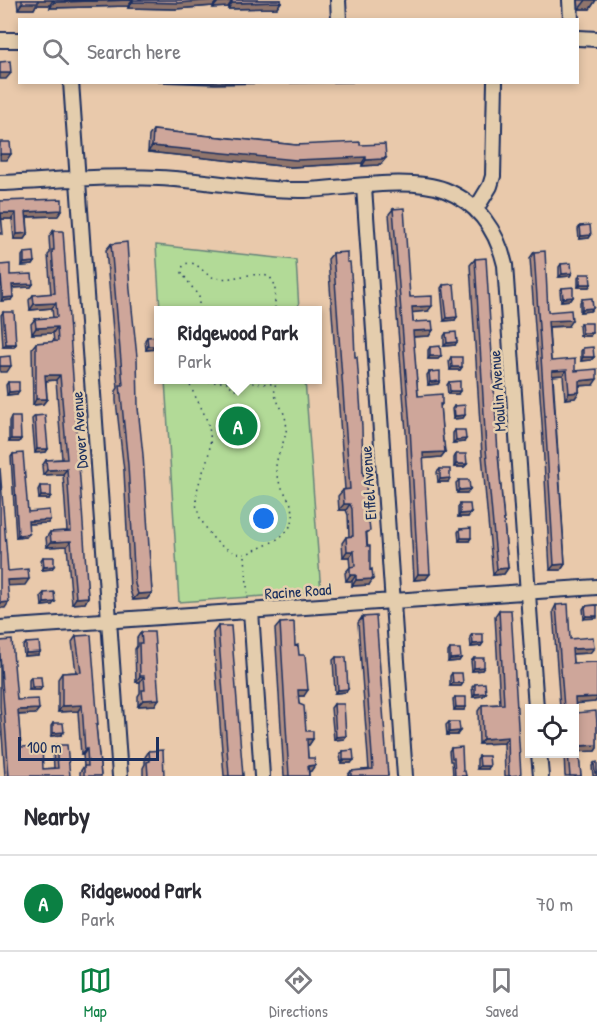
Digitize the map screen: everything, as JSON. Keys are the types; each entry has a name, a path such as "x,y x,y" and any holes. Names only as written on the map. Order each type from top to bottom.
{"street":[{"path":"338,0 339,18"},
{"path":"570,0 571,18"},
{"path":"579,38 597,39"},
{"path":"0,39 18,40"},
{"name":"Dover Avenue","path":"71,84 120,776"},
{"path":"0,183 157,178 292,190 413,184 434,187 462,199 476,209 490,186 493,176 495,84"},
{"name":"Eiffel Avenue","path":"364,187 405,776"},
{"name":"Moulin Avenue","path":"476,209 496,237 505,265 536,704"},
{"name":"Racine Road","path":"0,628 109,620 249,605 393,602 597,587"},
{"path":"249,605 262,776"},
{"path":"539,758 541,776"}],"path":[{"path":"199,306 199,297 182,273 183,265 186,263 196,264 207,275 214,278 250,274 270,277 274,285 275,306"},
{"path":"190,384 209,423 211,437 197,491 197,511 210,534 220,545 245,554 276,541 284,535 292,523 292,508 276,474 277,459 287,429 286,420 274,396 275,384"},
{"path":"229,384 232,388 240,390 245,384"},
{"path":"245,554 249,605"}],"green space":[{"path":"156,245 296,260 299,306 160,306"},
{"path":"165,384 305,384 321,592 179,602"}],"building":[{"path":"22,0 38,0 38,3 22,3"},
{"path":"54,0 131,0 54,2"},
{"path":"133,0 215,0 179,3 133,2"},
{"path":"218,0 281,0 281,2 232,3 232,1 218,2"},
{"path":"10,61 11,73 0,73 0,62"},
{"path":"153,130 296,145 360,142 360,145 385,144 386,158 296,160 152,146"},
{"path":"0,142 10,142 11,154 0,154"},
{"path":"62,199 62,210 26,212 28,233 17,234 16,213 1,213 3,234 0,234 0,201"},
{"path":"404,208 410,297 432,296 432,306 412,307 413,322 432,321 433,330 413,331 418,396 442,394 442,404 440,404 445,452 423,453 430,574 418,574 410,427 393,209"},
{"path":"590,225 591,235 581,236 580,226"},
{"path":"53,231 63,231 88,597 76,598 71,541 51,542 50,532 71,531 67,469 47,470 46,460 67,459 60,375 45,375 47,399 36,399 36,343 58,341 57,327 36,328 35,319 57,317 56,303 34,304 33,295 55,293"},
{"path":"127,242 137,357 138,408 152,593 138,594 135,584 128,465 120,385 123,385 111,244"},
{"path":"545,251 548,312 571,310 572,320 548,321 551,361 575,359 575,371 597,369 597,379 579,381 579,392 569,393 567,370 552,371 565,564 554,565 534,252"},
{"path":"34,252 35,262 24,263 24,253"},
{"path":"347,252 352,286 363,475 365,475 370,531 366,532 367,546 370,546 370,570 372,569 373,579 356,580 356,575 350,575 350,567 355,566 354,551 347,551 346,537 353,536 352,509 350,504 344,504 343,490 350,489 333,253"},
{"path":"486,258 498,454 508,568 497,569 486,449 475,259"},
{"path":"571,263 572,273 562,274 561,264"},
{"path":"10,264 10,275 32,274 33,284 12,285 13,297 3,298 0,265"},
{"path":"580,274 590,274 591,284 580,284"},
{"path":"454,284 457,317 447,318 443,285"},
{"path":"573,287 573,297 563,298 562,288"},
{"path":"592,298 593,308 582,309 582,299"},
{"path":"3,312 14,312 16,344 6,344"},
{"path":"581,323 592,323 592,333 582,333"},
{"path":"456,332 457,342 447,343 446,333"},
{"path":"154,336 154,346 148,346 147,337"},
{"path":"440,346 441,356 430,356 430,347"},
{"path":"593,347 594,357 583,357 583,348"},
{"path":"10,356 11,366 0,366 0,357"},
{"path":"451,357 462,357 462,367 452,367"},
{"path":"440,371 440,381 430,382 429,372"},
{"path":"460,381 460,391 450,391 449,382"},
{"path":"8,382 19,382 19,391 9,392"},
{"path":"465,405 465,415 455,416 454,406"},
{"path":"45,415 48,449 37,449 35,416"},
{"path":"11,417 20,417 21,439 11,439"},
{"path":"455,430 465,430 466,439 456,440"},
{"path":"23,453 28,512 49,510 50,520 28,521 29,534 18,535 13,454"},
{"path":"456,454 466,454 467,464 456,464"},
{"path":"0,468 8,571 28,569 29,579 7,580 9,602 0,603"},
{"path":"440,469 450,469 450,478 440,479"},
{"path":"459,480 469,480 470,489 459,490"},
{"path":"40,486 51,486 51,496 41,496"},
{"path":"460,504 470,504 471,513 460,514"},
{"path":"471,528 471,538 461,538 460,529"},
{"path":"43,557 54,557 54,566 44,567"},
{"path":"54,592 55,602 44,603 44,593"},
{"path":"568,604 570,639 593,637 594,648 572,649 573,663 597,662 597,697 575,698 575,704 564,704 556,605"},
{"path":"597,605 597,616 586,616 585,606"},
{"path":"499,610 511,610 521,775 509,776 508,737 483,739 482,705 504,704"},
{"path":"376,616 388,776 351,776 351,771 373,769 362,617"},
{"path":"294,622 295,646 298,645 299,655 305,655 308,690 298,690 299,704 304,706 306,731 313,731 313,739 307,739 308,758 314,758 315,765 308,766 309,776 289,776 280,623"},
{"path":"218,626 231,626 243,776 229,776"},
{"path":"141,632 154,632 159,699 143,700 142,690 145,690 144,676 140,676 139,643 142,643"},
{"path":"472,634 483,634 483,643 473,644"},
{"path":"91,635 101,776 84,776 84,766 88,766 82,705 62,706 62,673 81,672 76,636"},
{"path":"12,640 17,700 38,699 39,709 18,710 21,747 42,746 43,769 58,768 56,745 67,745 70,776 9,776 0,641"},
{"path":"39,642 40,652 26,653 26,643"},
{"path":"450,649 460,649 461,658 450,659"},
{"path":"336,657 346,657 348,689 338,690"},
{"path":"474,658 484,658 484,667 474,668"},
{"path":"452,673 462,673 463,683 453,683"},
{"path":"31,677 41,677 42,687 32,687"},
{"path":"485,683 486,693 475,694 475,684"},
{"path":"455,697 466,697 466,707 456,707"},
{"path":"334,704 344,704 346,736 336,737"},
{"path":"596,711 597,745 579,746 579,713"},
{"path":"449,722 459,722 460,731 449,732"},
{"path":"53,723 63,723 64,732 53,733"},
{"path":"462,747 463,771 466,776 455,776 451,748"},
{"path":"163,750 164,776 148,776 149,751"},
{"path":"353,750 354,760 343,760 343,751"},
{"path":"479,756 489,756 490,766 480,766"},
{"path":"579,756 581,776 570,776 568,758 579,758"},
{"path":"597,762 597,773 595,773 594,763"}],"place":[{"name":"Ridgewood Park","path":"238,426"}]}
